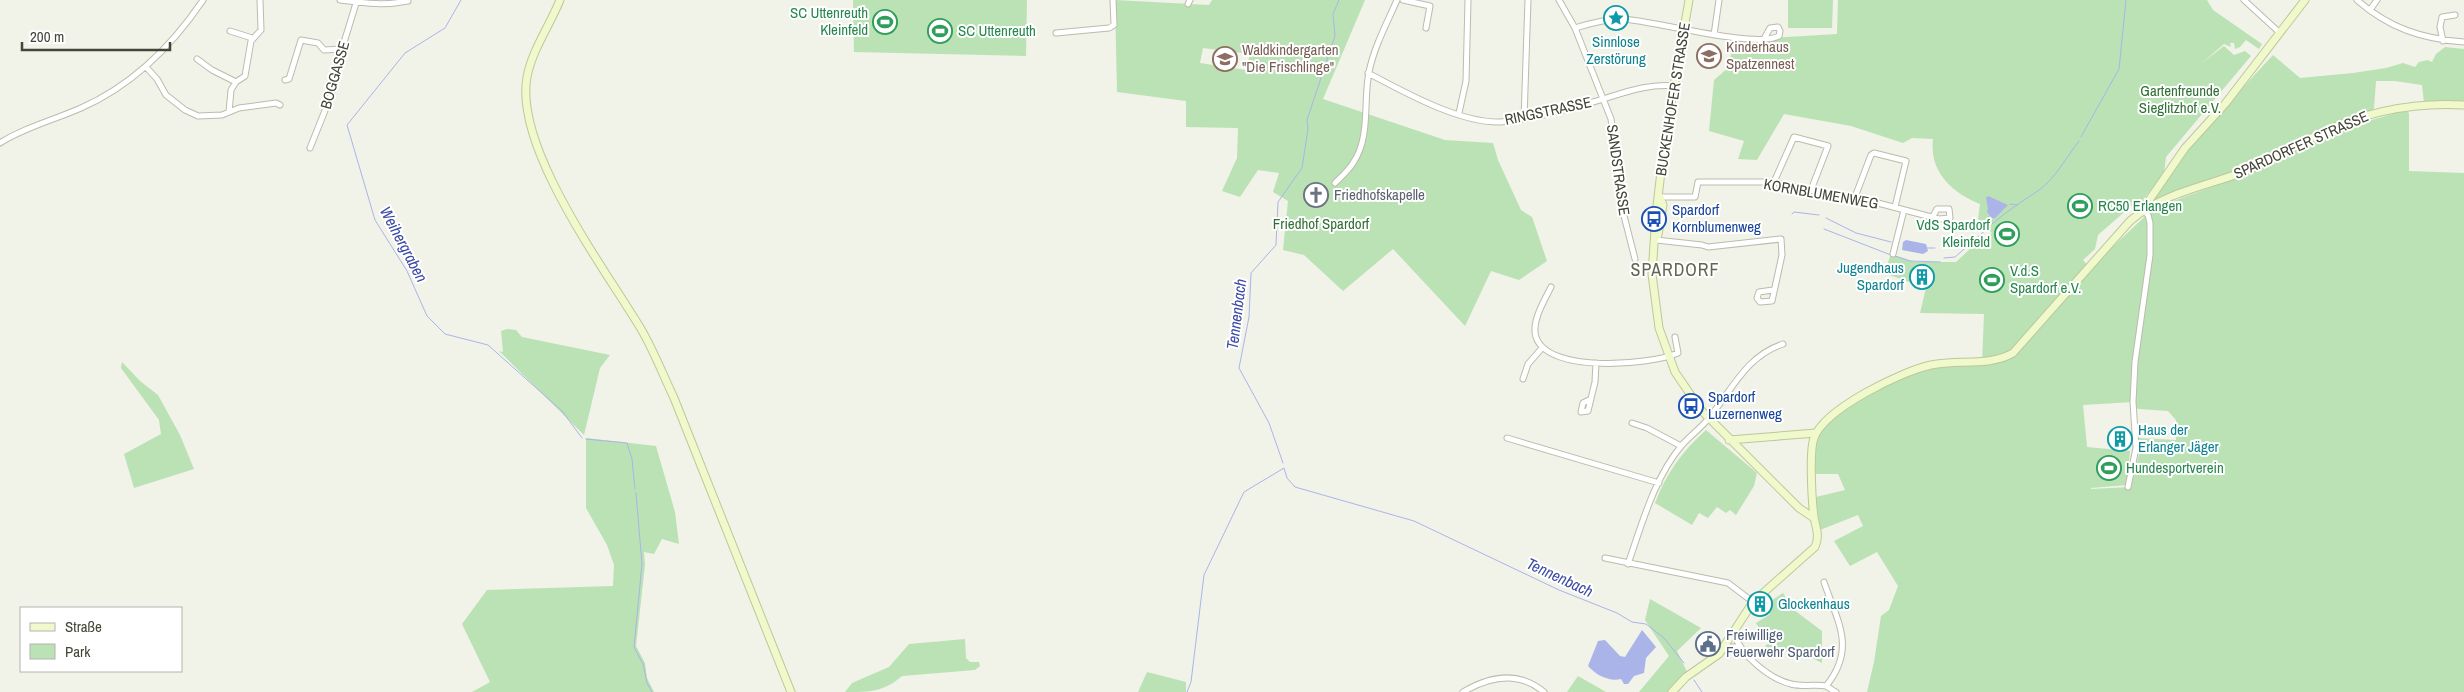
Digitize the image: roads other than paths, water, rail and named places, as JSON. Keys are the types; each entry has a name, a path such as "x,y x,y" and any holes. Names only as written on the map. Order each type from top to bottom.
{"street":[{"path":"0,143 30,127 84,106 124,83 146,67 182,30 203,0"},
{"path":"230,112 231,90 246,72 252,38 261,30 260,0"},
{"path":"340,0 357,1 373,5 390,5 408,1"},
{"path":"560,0 530,65 527,78 529,109 538,145 550,178 653,351 681,415 791,692"},
{"path":"1056,32 1109,28 1114,25 1113,0"},
{"path":"1336,184 1354,162 1359,150 1364,132 1368,73 1375,48 1397,0"},
{"path":"1403,0 1430,6 1426,28"},
{"path":"1459,114 1466,81 1468,0"},
{"path":"1524,118 1528,0"},
{"name":"SANDSTRASSE","path":"1560,0 1575,28 1604,99 1615,140 1622,208 1635,259"},
{"name":"BUCKENHOFER STRASSE","path":"1689,0 1665,138 1660,198 1656,214 1656,240 1652,274 1660,328 1668,357 1684,387 1709,419 1800,508 1814,518"},
{"path":"1714,35 1719,0"},
{"path":"2244,0 2280,33"},
{"path":"2128,487 2136,448 2133,402 2135,362 2150,255 2150,223 2148,215 2143,209 2185,148 2225,104 2305,0"},
{"path":"2357,0 2384,21 2408,33 2443,41 2464,42"},
{"path":"2370,10 2377,0"},
{"name":"BOGGASSE","path":"310,148 332,93 342,49 357,1"},
{"path":"2443,41 2440,20 2442,17 2455,15"},
{"path":"1575,28 1599,20 1623,19 1714,35 1764,39"},
{"path":"230,31 252,38"},
{"path":"285,80 289,79 301,40 318,43 326,51 342,49"},
{"path":"197,59 212,70 236,82"},
{"path":"146,67 157,79 164,92 190,113 204,117 230,112 239,108 276,103 280,105"},
{"name":"RINGSTRASSE","path":"1368,73 1420,100 1459,114 1489,121 1524,118 1649,86 1675,86"},
{"name":"SPARDORFER STRASSE","path":"1816,433 1829,417 1868,393 1918,368 1948,363 1992,361 2013,354 2127,224 2143,209 2181,193 2248,171 2347,122 2399,107 2464,106"},
{"path":"1774,182 1794,137 1828,146 1811,190"},
{"path":"1855,197 1871,155 1874,153 1908,162 1895,208"},
{"name":"KORNBLUMENWEG","path":"1660,198 1695,197 1698,182 1774,182 1855,197 1933,216"},
{"path":"1893,254 1904,210"},
{"path":"1656,240 1708,247 1781,240 1782,255 1773,290"},
{"path":"1550,287 1535,326 1536,338 1542,348 1554,354 1596,363 1627,364 1668,357 1678,353 1674,337"},
{"path":"1628,564 1659,483 1681,446 1709,419 1756,358 1768,349 1783,344"},
{"path":"1523,379 1528,364 1542,348"},
{"path":"1589,400 1595,382 1596,363"},
{"path":"1632,423 1647,428 1681,446"},
{"path":"1672,692 1686,677 1713,659 1725,647 1753,602 1815,547 1818,536 1814,518 1812,449 1816,433 1729,440"},
{"path":"1507,438 1659,483"},
{"path":"1604,558 1728,583 1753,602"},
{"path":"1824,582 1838,615 1842,639 1842,655 1838,668 1826,686"},
{"path":"1734,634 1740,647 1758,665 1781,681 1808,687 1826,686 1836,692"},
{"path":"1725,647 1740,647"},
{"path":"1463,692 1479,683 1509,677 1531,683 1544,692"}],"water":[{"path":"1988,196 2008,205 1995,218 1992,218 1987,212 1986,198"},
{"path":"1906,240 1926,244 1928,251 1923,254 1902,250 1903,242"},
{"path":"1642,630 1656,647 1646,658 1644,673 1634,676 1628,684 1624,684 1621,679 1612,680 1603,677 1588,666 1598,641 1605,640 1620,656 1625,657"}],"waterway":[{"name":"Weihergraben","path":"461,0 445,28 405,53 347,125 375,220 407,271 427,316 445,334 488,345 562,411 582,438"},
{"name":"Tennenbach","path":"1283,463 1269,423 1239,368 1249,317 1251,273 1276,245 1278,202 1302,168 1308,129 1307,120 1335,36 1333,14 1339,0"},
{"path":"2081,137 2119,69 2126,0"},
{"path":"1992,224 2045,185 2056,174 2079,141"},
{"path":"2010,204 2017,205"},
{"path":"1792,214 1794,212 1819,215"},
{"path":"1983,224 1989,216"},
{"path":"1826,218 1856,233 1891,242"},
{"path":"1944,258 1955,257 1988,228"},
{"path":"1824,229 1891,255"},
{"path":"1927,248 1935,248"},
{"path":"1895,256 1910,261 1940,262"},
{"path":"586,439 627,443 632,459 635,489"},
{"name":"Tennenbach","path":"1187,692 1191,682 1204,575 1244,492 1284,468 1287,478 1295,487 1414,521 1559,590 1617,613 1632,622 1646,624 1664,638 1684,663"},
{"path":"636,493 642,564 634,647 643,664 647,683 652,692"},
{"name":"Tennenbach","path":"1694,680 1702,692"}],"place":[{"name":"Sinnlose Zerstörung","path":"1616,18"},
{"name":"SC Uttenreuth Kleinfeld","path":"885,22"},
{"name":"SC Uttenreuth","path":"940,31"},
{"name":"Kinderhaus Spatzennest","path":"1709,56"},
{"name":"Waldkindergarten \"Die Frischlinge\"","path":"1225,59"},
{"name":"Friedhofskapelle","path":"1316,195"},
{"name":"RC50 Erlangen","path":"2080,206"},
{"name":"Spardorf Kornblumenweg","path":"1654,219"},
{"name":"VdS Spardorf Kleinfeld","path":"2007,234"},
{"name":"Jugendhaus Spardorf","path":"1922,277"},
{"name":"V.d.S Spardorf e.V.","path":"1992,280"},
{"name":"Spardorf Luzernenweg","path":"1691,406"},
{"name":"Haus der Erlanger Jäger","path":"2120,439"},
{"name":"Hundesportverein","path":"2109,468"},
{"name":"Glockenhaus","path":"1760,604"},
{"name":"Freiwillige Feuerwehr Spardorf","path":"1708,644"}],"district":[{"name":"SPARDORF","path":"1675,270"}],"park label":[{"name":"Gartenfreunde Sieglitzhof e.V.","path":"2180,100"},
{"name":"Friedhof Spardorf","path":"1321,224"}]}
